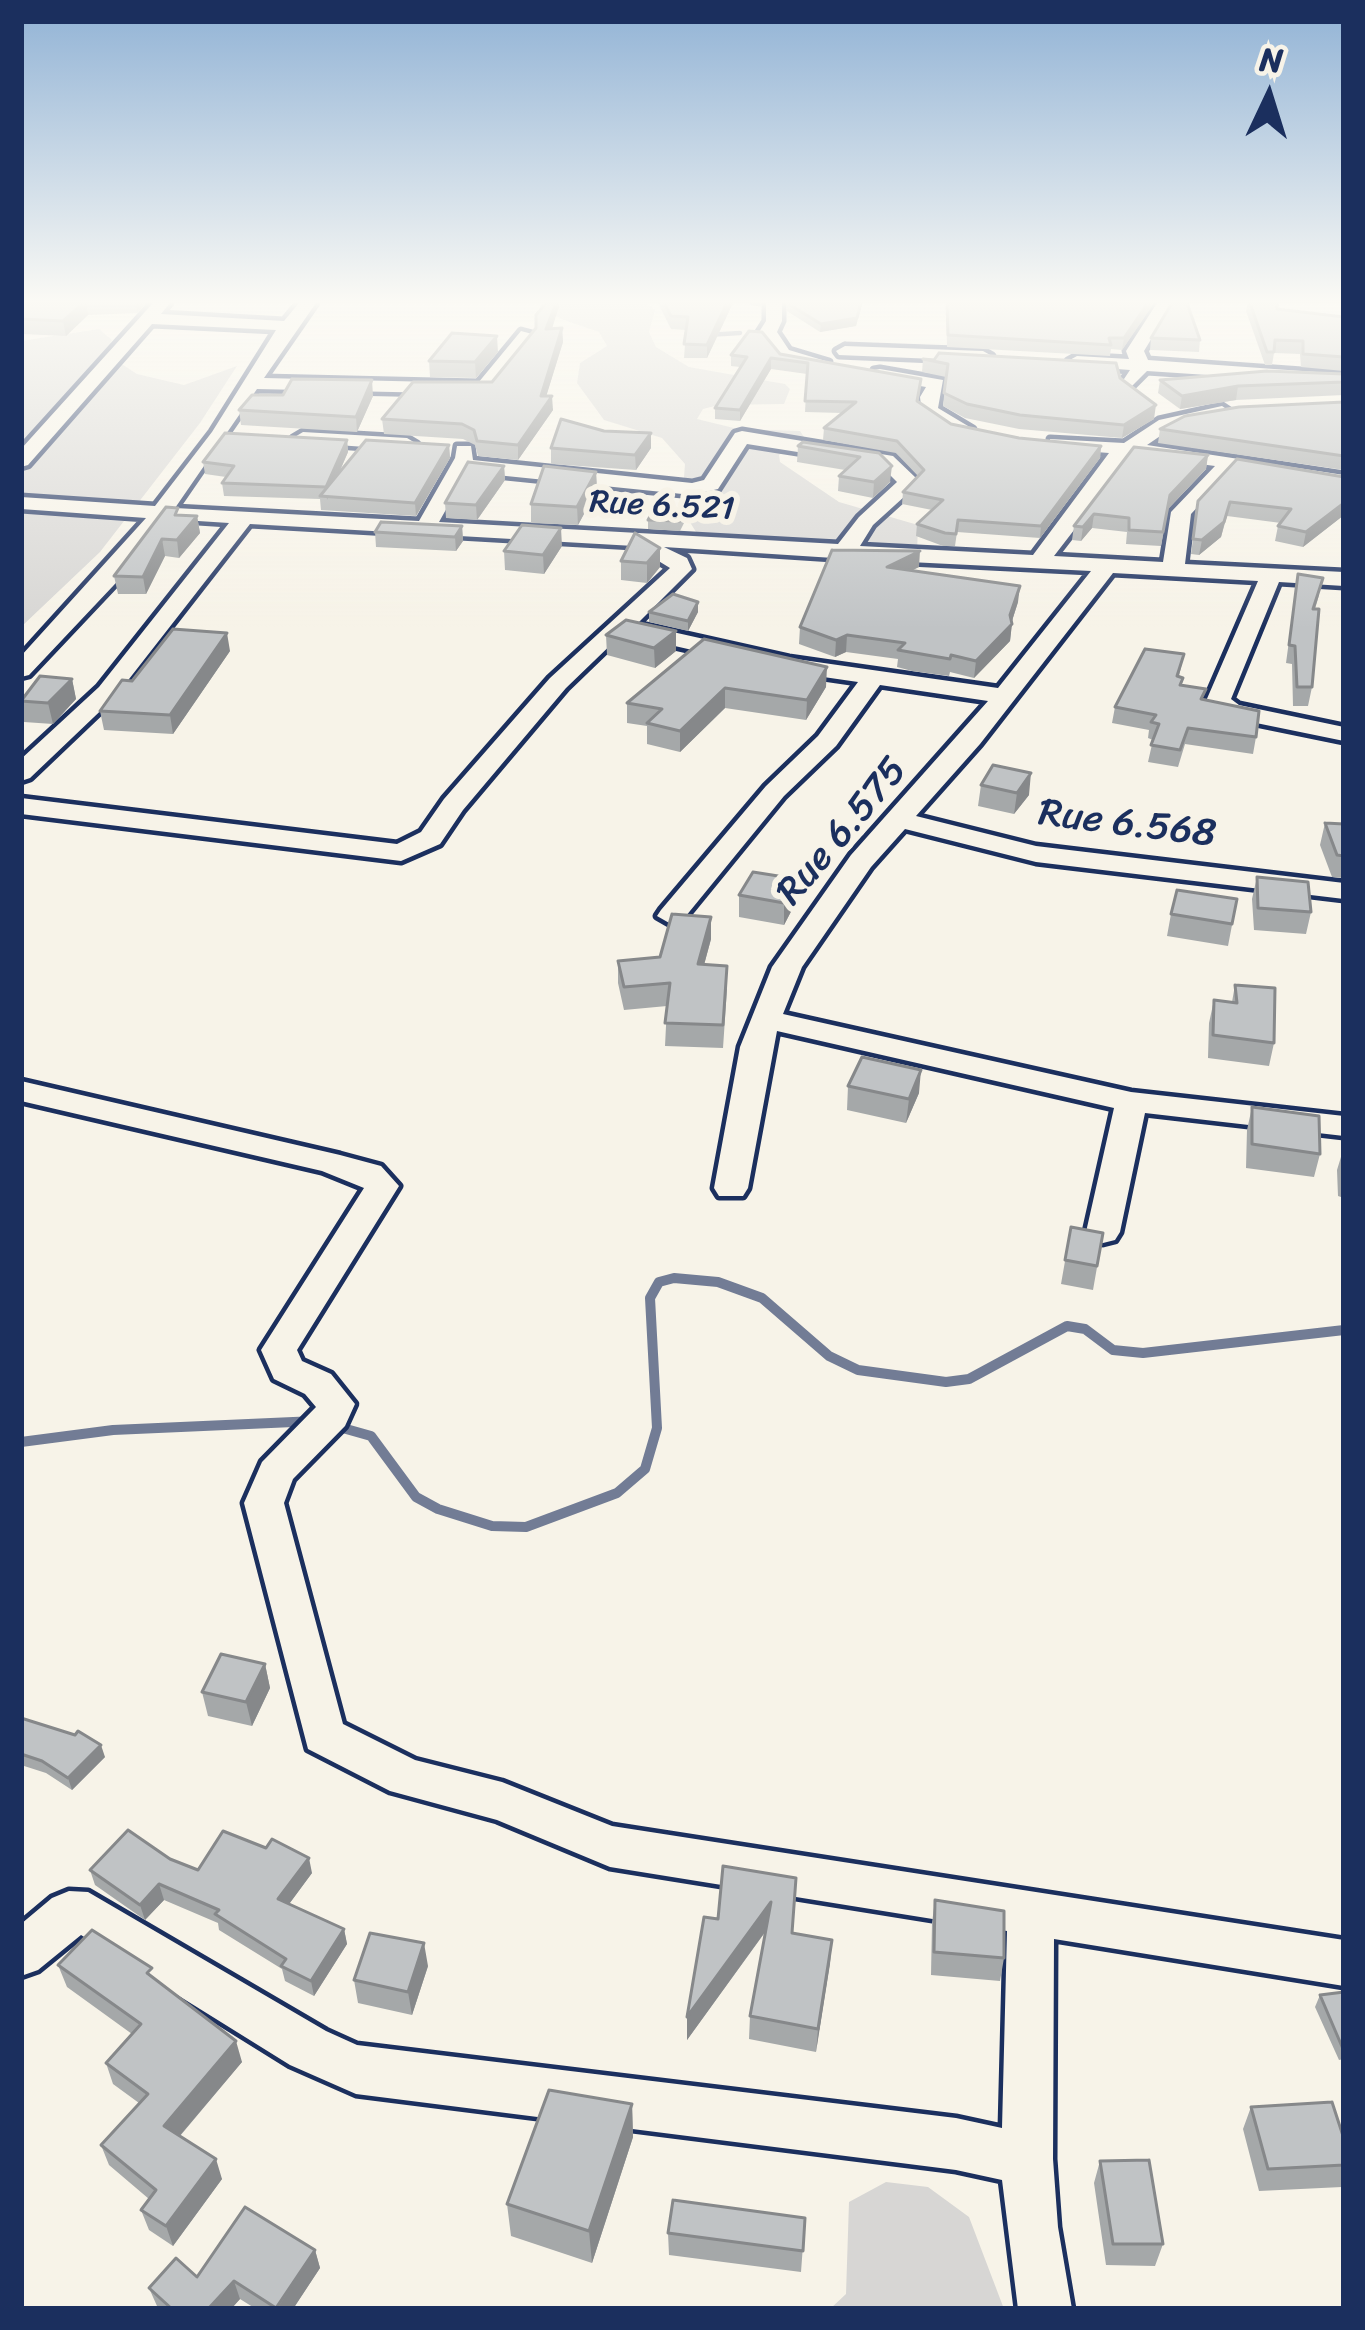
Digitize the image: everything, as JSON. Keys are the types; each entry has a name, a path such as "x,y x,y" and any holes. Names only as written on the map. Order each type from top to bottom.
{"street":[{"path":"21,461 65,412"},
{"path":"21,670 122,563 231,435 240,412"},
{"path":"933,412 941,420 977,432"},
{"path":"1038,563 1109,465 1167,415 1212,412"},
{"path":"286,437 466,451 426,527"},
{"path":"461,465 692,489 711,485 742,437 886,460 909,482 866,521 849,544 849,553"},
{"path":"1036,441 1227,460 1344,481"},
{"path":"1173,571 1181,512 1219,476 1227,460"},
{"name":"Rue 6.521","path":"21,503 1344,579"},
{"path":"21,773 107,692 244,518"},
{"path":"21,806 401,854 431,838 453,805 558,683 681,569 668,556 620,538"},
{"name":"Rue 6.575","path":"731,1188 763,1018 787,967 861,861 902,820 1105,568"},
{"path":"1272,573 1218,701 1231,710 1344,734"},
{"path":"621,623 789,665 1003,696"},
{"path":"671,916 775,790 827,741 873,678"},
{"name":"Rue 6.568","path":"902,820 1036,854 1344,892"},
{"path":"763,1018 922,1058 1131,1102 1344,1126"},
{"path":"21,1090 348,1168 369,1174 382,1186 279,1350 287,1370 318,1384 335,1404 332,1416 276,1472 264,1503 324,1736 406,1777 502,1802 610,1846 1344,1963"},
{"path":"1103,1232 1131,1102"},
{"path":"1031,1911 1027,2159 1031,2227 1045,2309"},
{"path":"21,1954 69,1913 88,1914 308,2048 356,2069 956,2144 1027,2159"}],"shaded area":[{"path":"21,412 207,412 100,552 21,627"},
{"path":"598,412 701,412 697,419 738,429 800,431 804,437 779,455 780,462 839,502 918,525 917,552 758,543 696,532 688,519 695,501 684,477 685,464 662,438 604,420"},
{"path":"886,2182 928,2187 969,2217 1004,2309 830,2309 846,2294 849,2202"}],"building":[{"path":"268,412 358,412 356,417"},
{"path":"388,412 541,412 518,445 477,441 474,430 462,424 382,419"},
{"path":"844,412 933,412 951,424 1019,438 1101,446 1041,526 958,520 956,534 917,524 943,500 903,492 924,470 897,441 824,428"},
{"path":"1004,412 1145,412 1124,425"},
{"path":"1344,412 1344,456 1160,429 1185,416"},
{"path":"561,419 604,431 651,433 635,455 551,448"},
{"path":"225,433 347,440 326,487 222,483 234,466 203,462"},
{"path":"366,440 449,445 415,503 320,496"},
{"path":"803,442 879,453 892,466 874,482 839,476 860,457 798,446"},
{"path":"1134,447 1208,455 1170,495 1163,532 1129,530 1129,518 1094,514 1083,527 1074,526"},
{"path":"1237,459 1344,477 1344,503 1306,532 1278,526 1291,509 1230,502 1224,522 1202,540 1193,539 1198,501"},
{"path":"468,462 504,466 476,505 445,503"},
{"path":"544,466 596,472 577,507 531,504"},
{"path":"166,507 178,508 175,515 197,516 177,540 162,539 143,577 114,576"},
{"path":"653,511 684,514 680,521 648,520"},
{"path":"381,522 462,526 455,537 375,532"},
{"path":"522,525 561,528 543,555 504,551"},
{"path":"635,533 660,548 647,563 621,561"},
{"path":"832,550 920,551 887,567 1020,586 1010,615 1012,624 976,661 898,650 905,643 847,635 836,640 800,627"},
{"path":"1298,574 1323,578 1313,609 1319,609 1312,687 1297,687 1295,646 1289,645"},
{"path":"673,594 698,602 688,621 649,612"},
{"path":"626,620 676,631 654,648 606,635"},
{"path":"173,629 227,633 170,715 100,711 122,680 132,681"},
{"path":"704,639 827,667 807,700 725,688 680,731 647,723 662,709 627,703"},
{"path":"1145,649 1184,654 1177,676 1183,678 1180,685 1206,689 1201,699 1259,711 1256,737 1188,728 1180,750 1151,745 1159,724 1151,722 1156,715 1115,707"},
{"path":"40,676 72,679 48,703 21,701"},
{"path":"993,765 1031,773 1017,793 981,785"},
{"path":"1325,823 1344,824 1344,856 1337,855"},
{"path":"753,872 797,879 784,903 739,895"},
{"path":"1257,877 1308,882 1311,912 1258,908"},
{"path":"1177,890 1237,899 1232,924 1171,914"},
{"path":"672,914 711,917 698,964 727,966 723,1025 665,1023 670,983 624,987 618,961 660,957"},
{"path":"1235,985 1275,988 1274,1043 1213,1035 1214,1000 1237,1003"},
{"path":"862,1057 921,1070 909,1099 848,1086"},
{"path":"1252,1107 1319,1116 1320,1154 1252,1144"},
{"path":"1071,1227 1103,1233 1097,1266 1065,1260"},
{"path":"221,1654 265,1664 246,1702 202,1692"},
{"path":"21,1718 75,1735 78,1731 101,1745 68,1778 21,1754"},
{"path":"128,1830 170,1859 198,1870 223,1831 266,1848 272,1839 309,1858 278,1899 344,1929 311,1981 281,1966 286,1959 215,1914 219,1910 159,1884 140,1905 90,1870"},
{"path":"723,1866 796,1878 792,1933 832,1940 818,2029 750,2016 771,1902 687,2017 704,1917 718,1919"},
{"path":"935,1900 1004,1911 1004,1958 934,1952"},
{"path":"92,1930 152,1968 147,1973 236,2041 164,2126 216,2159 166,2226 141,2210 156,2190 101,2145 148,2094 106,2063 141,2024 58,1965"},
{"path":"370,1933 424,1943 408,1992 354,1980"},
{"path":"1344,1992 1344,2049 1343,2049 1320,1995"},
{"path":"549,2090 632,2104 589,2231 507,2204"},
{"path":"1332,2102 1344,2139 1344,2165 1268,2169 1251,2107"},
{"path":"1149,2160 1163,2244 1113,2244 1100,2161"},
{"path":"673,2200 805,2218 803,2251 668,2233"},
{"path":"245,2207 315,2250 276,2308 234,2281 208,2309 172,2309 149,2288 176,2258 197,2277"}],"waterway":[{"path":"332,1425 371,1436 416,1497 438,1509 492,1526 526,1527 617,1493 645,1469 657,1428 650,1298 659,1282 674,1278 718,1282 762,1298 829,1356 858,1370 946,1382 969,1379 1067,1326 1085,1329 1113,1350 1143,1353 1344,1330"},
{"path":"21,1442 113,1430 316,1421"}]}
